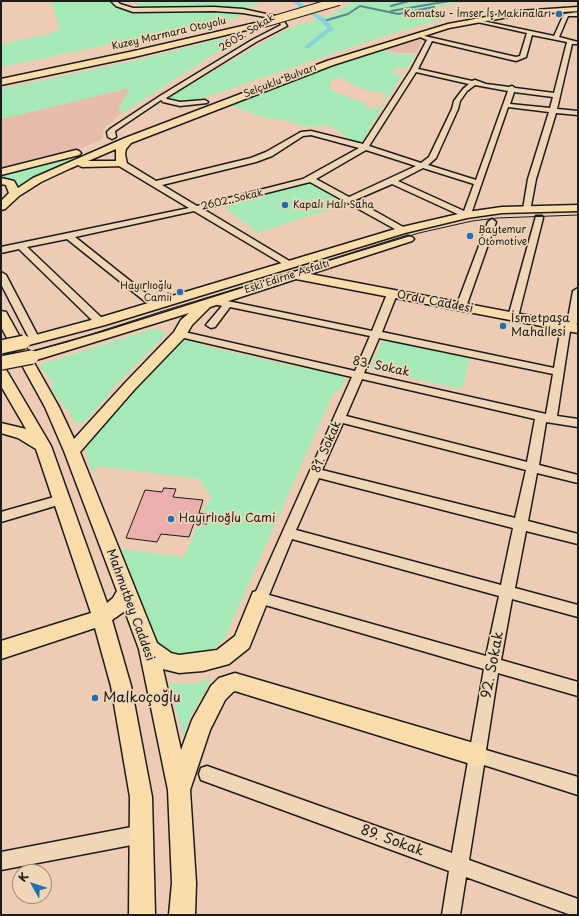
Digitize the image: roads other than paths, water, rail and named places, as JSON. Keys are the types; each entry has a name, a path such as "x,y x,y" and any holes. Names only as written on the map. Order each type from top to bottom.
{"highway":[{"name":"Kuzey Marmara Otoyolu","path":"1,74 122,49 252,18 315,1"},
{"name":"Kuzey Marmara Otoyolu","path":"1,82 166,47 339,1"},
{"path":"1,87 112,62 166,47"},
{"path":"89,54 122,49"}],"main road":[{"name":"Selçuklu Bulvarı","path":"1,172 68,156 112,137 205,102 283,74 446,20 578,8"},
{"path":"465,15 477,18"},
{"name":"Selçuklu Bulvarı","path":"1,207 15,194 37,180 128,140 285,79 418,34 477,18"},
{"path":"67,166 96,163 122,164 120,154 121,149 128,140"},
{"path":"1,181 10,183 15,194"},
{"name":"Eski Edirne Asfaltı","path":"1,363 32,357 108,335 213,301 290,270 402,230 467,215 502,210 578,208"},
{"name":"Eski Edirne Asfaltı","path":"1,347 30,341 155,305 420,236 465,226 492,222 539,218 578,217"},
{"name":"Ordu Caddesi","path":"290,270 392,294 572,328"},
{"path":"72,451 129,387 180,334 194,315 200,309 213,301"},
{"name":"Mahmutbey Caddesi","path":"1,315 52,407 72,451 149,649 179,790 184,883 182,915"},
{"path":"1,373 43,446 102,617 121,686 141,797 142,915"},
{"path":"1,428 23,434 43,446"},
{"path":"1,650 73,628 102,617 120,604 126,591"},
{"path":"149,649 166,661 179,664 203,662 222,658 242,642 260,598"},
{"path":"179,790 200,727 218,693 226,685 235,682 477,755"}],"street":[{"name":"2605. Sokak","path":"114,1 130,9 214,9 243,11 273,17 281,21 284,26 254,41 162,97"},
{"path":"556,38 566,15 578,14"},
{"path":"477,18 530,33 578,43"},
{"path":"418,34 430,39 510,58 520,58 523,57 530,33"},
{"name":"2602. Sokak","path":"1,250 196,209 292,186 311,179 365,147 414,70 430,39"},
{"path":"527,209 532,179 553,111 570,42"},
{"path":"414,70 475,82 486,86 512,88 556,95"},
{"path":"349,200 392,181 423,165 432,158 459,97 475,82"},
{"path":"392,181 467,215 512,88"},
{"path":"112,137 112,130 162,97 165,101 180,104 205,102"},
{"path":"505,105 578,113"},
{"path":"154,184 253,160 268,154 301,134 311,133 365,147 478,183"},
{"path":"122,164 196,209 290,270"},
{"path":"311,179 402,230"},
{"path":"513,317 539,218"},
{"path":"461,307 492,222"},
{"path":"69,236 155,305"},
{"path":"21,246 100,322"},
{"path":"1,275 30,341"},
{"name":"81. Sokak","path":"260,598 340,418 392,294"},
{"name":"92. Sokak","path":"451,915 492,665 520,525 532,468 572,328 578,297"},
{"path":"213,301 559,372"},
{"path":"210,325 228,304"},
{"name":"83. Sokak","path":"180,334 546,418 578,423"},
{"path":"340,418 578,479"},
{"path":"315,473 578,539"},
{"path":"1,516 61,500"},
{"path":"288,533 578,611"},
{"path":"260,598 578,689"},
{"path":"477,755 578,786"},
{"name":"89. Sokak","path":"207,774 578,908"},
{"path":"1,861 142,834"}],"waterway":[{"path":"294,1 324,21 332,30 326,32 307,47"},
{"path":"391,6 409,1"},
{"path":"391,11 449,1"},
{"path":"324,21 348,14 360,6 398,14 434,7"}],"tram line":[{"path":"1,359 67,342 163,311 419,233 472,221 497,218 578,215"}],"place":[{"name":"Komatsu - İmser İş Makinaları","path":"559,14"},
{"name":"Kapalı Halı Saha","path":"285,205"},
{"name":"Baytemur Otomotive","path":"470,236"},
{"name":"Hayırlıoğlu Camii","path":"180,292"},
{"name":"İsmetpaşa Mahallesi","path":"503,326"},
{"name":"Hayırlıoğlu Cami","path":"171,519"},
{"name":"Malkoçoğlu","path":"95,698"}]}
